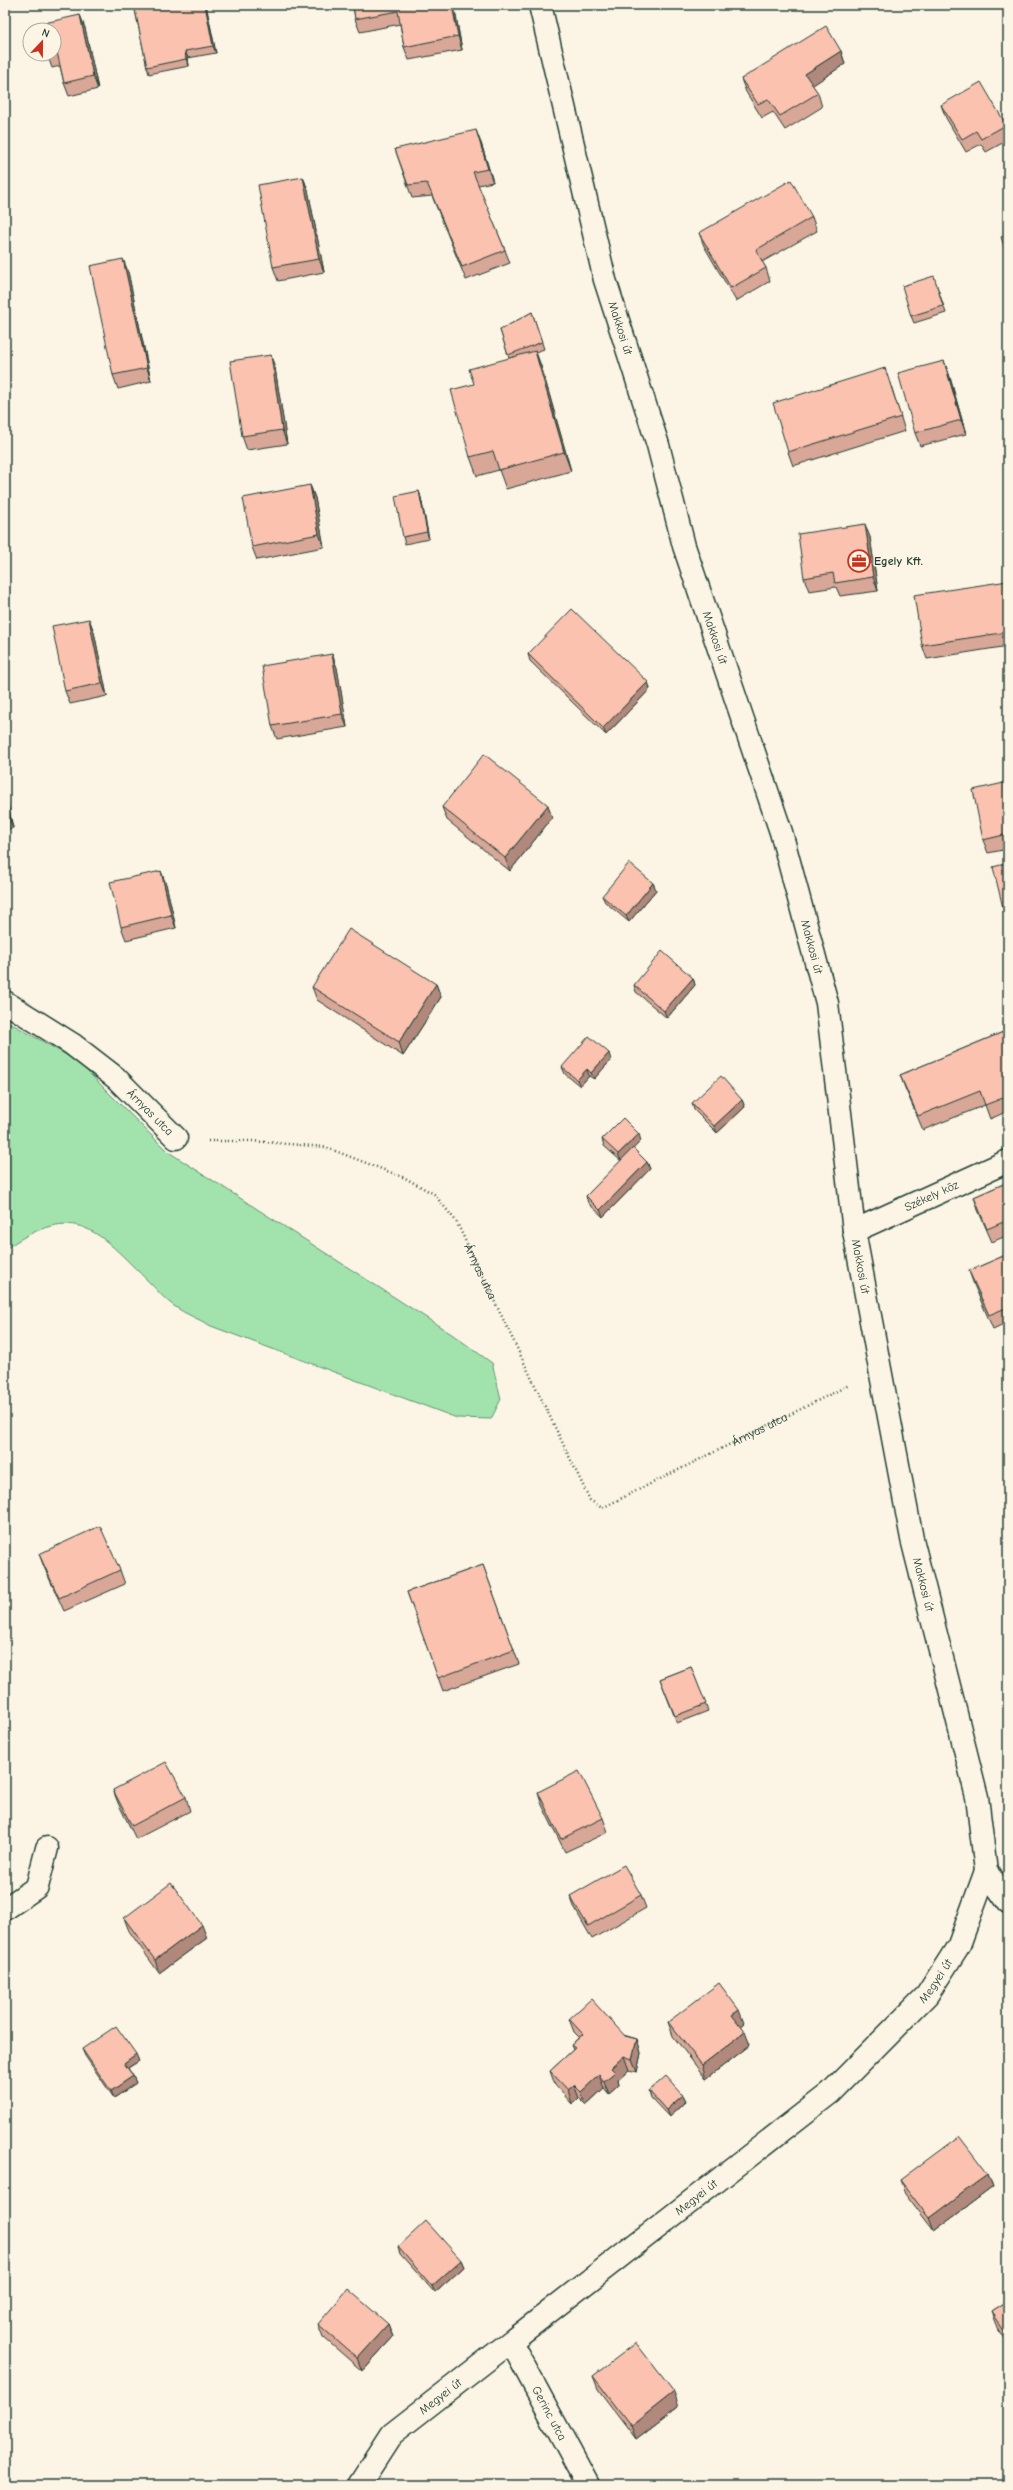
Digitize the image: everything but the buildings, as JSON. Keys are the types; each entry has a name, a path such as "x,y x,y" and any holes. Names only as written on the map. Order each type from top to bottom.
{"street":[{"name":"Makkosi út","path":"540,5 605,280 658,445 684,546 781,832 827,1003 854,1231 912,1539 977,1797 986,1871 1008,1902"},
{"name":"Árnyas utca","path":"5,1002 72,1044 116,1078 176,1138"},
{"name":"Székely köz","path":"854,1231 1008,1161"},
{"path":"5,1909 37,1887 46,1848"},
{"name":"Megyei út","path":"359,2485 392,2434 680,2208 830,2093 928,1996 959,1945 986,1871"},
{"name":"Gerinc utca","path":"511,2342 588,2485"}],"path":[{"name":"Árnyas utca","path":"176,1138 199,1141 252,1141 325,1147 405,1178 434,1194 456,1221 590,1500 602,1508 880,1369"}],"green space":[{"path":"5,1020 77,1061 167,1151 453,1335 492,1363 501,1399 491,1419 457,1418 211,1326 183,1312 171,1304 115,1248 99,1236 84,1228 68,1224 50,1226 30,1234 5,1249"}],"place":[{"name":"Egely Kft.","path":"859,561"}]}
